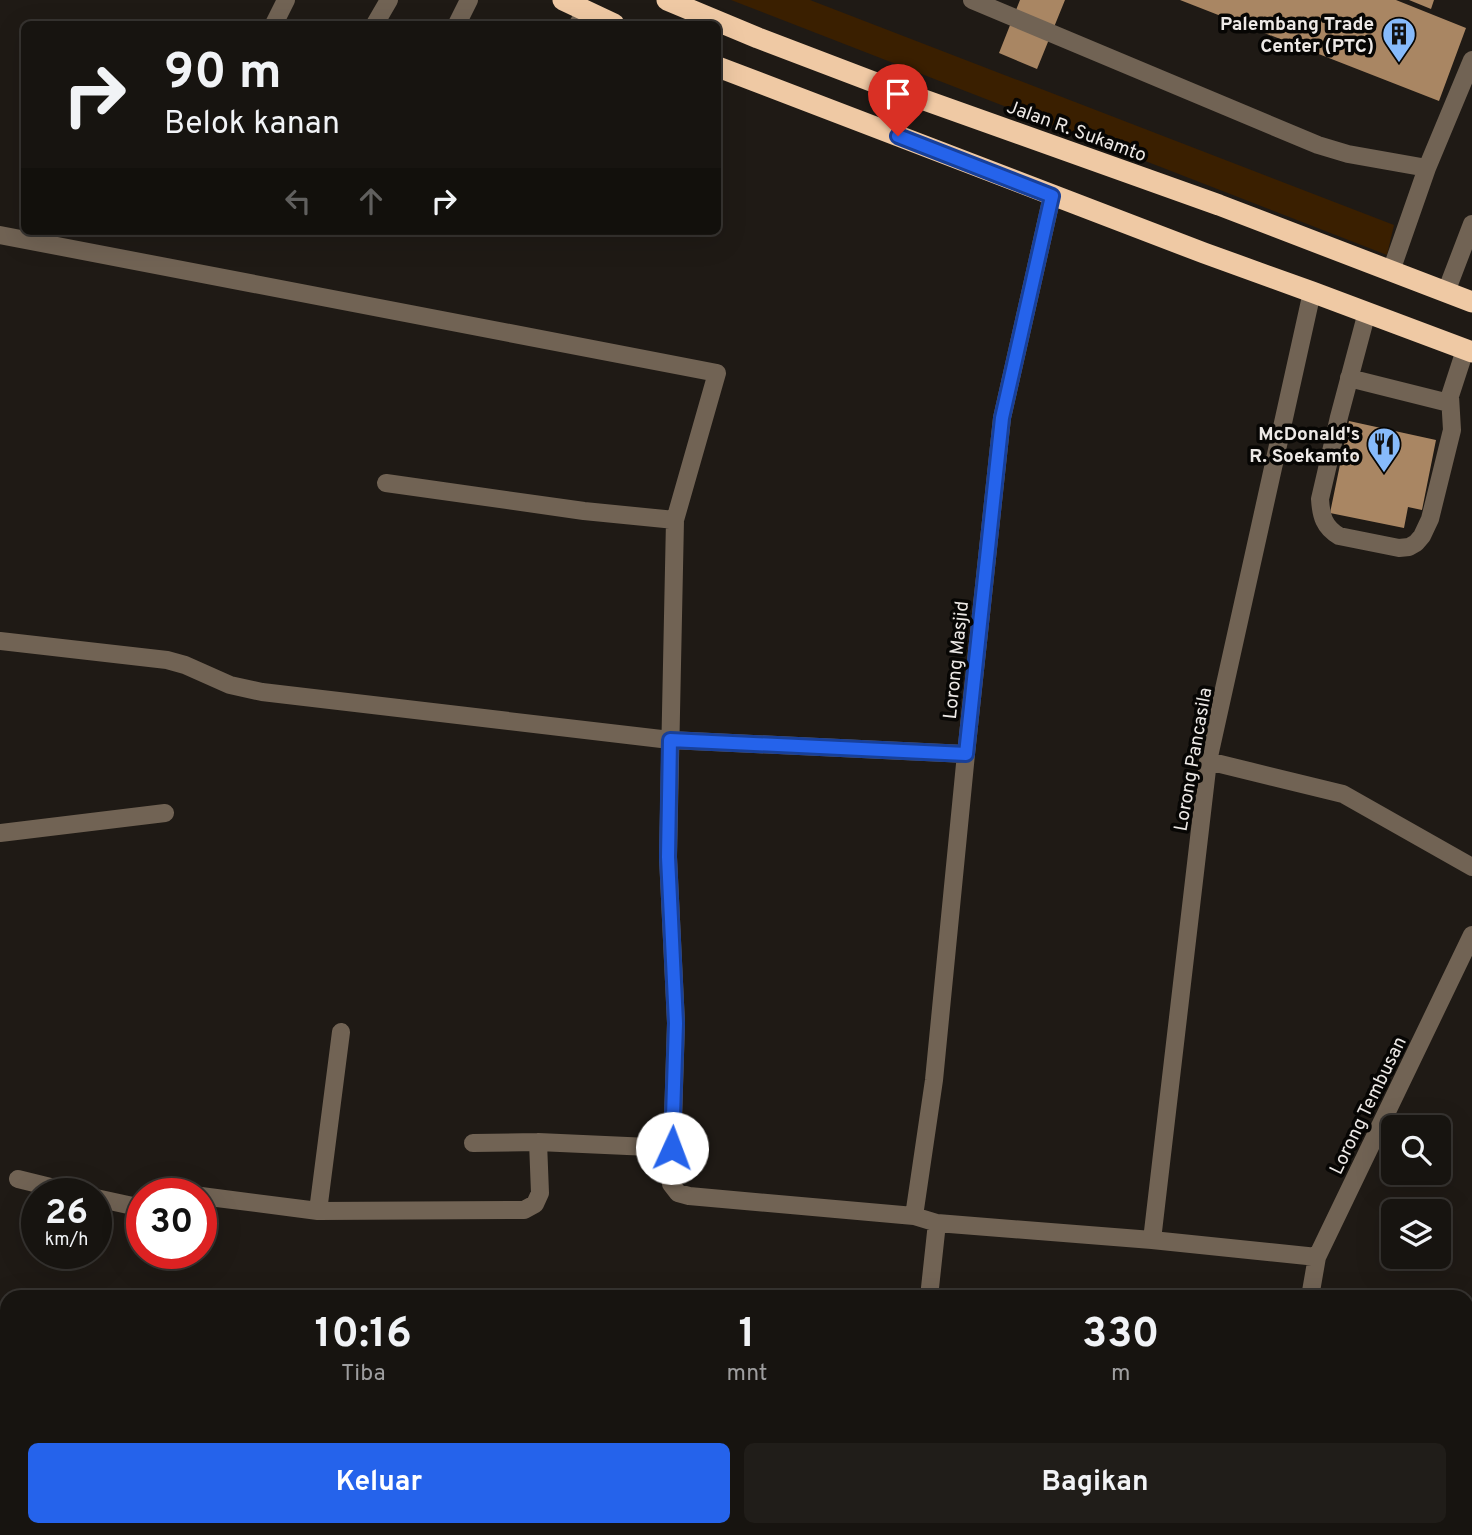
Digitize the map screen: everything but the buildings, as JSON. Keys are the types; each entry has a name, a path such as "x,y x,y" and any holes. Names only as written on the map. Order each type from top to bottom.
{"highway":[{"path":"563,0 582,18"},
{"name":"Jalan R. Sukamto","path":"667,0 717,21"},
{"name":"Jalan R. Sukamto","path":"721,23 871,81 1219,205 1472,302"},
{"path":"721,68 1052,196 1469,351"}],"street":[{"path":"276,21 286,0"},
{"path":"377,21 389,0"},
{"path":"458,21 469,0"},
{"path":"972,0 1318,145 1348,154 1427,168"},
{"path":"1391,271 1427,168 1472,60"},
{"name":"Lorong Masjid","path":"914,1216 934,1080 1002,418 1052,196"},
{"path":"1446,292 1472,224"},
{"path":"0,235 717,373 675,520 668,857 676,1023 671,1184 678,1193 914,1216 937,1223 1152,1240 1317,1258"},
{"name":"Lorong Pancasila","path":"1152,1240 1208,761 1312,292"},
{"path":"1367,312 1320,499 1324,522 1339,536 1399,548 1409,547 1422,536 1430,519 1452,430 1450,396 1469,351"},
{"path":"1349,378 1449,404"},
{"path":"386,483 584,511 675,520"},
{"path":"0,641 167,660 186,665 229,685 262,692 670,740 966,754"},
{"path":"1208,761 1343,794 1472,867"},
{"path":"0,832 165,813"},
{"name":"Lorong Tembusan","path":"1311,1290 1317,1258 1472,935"},
{"path":"318,1211 341,1031"},
{"path":"473,1143 538,1142 672,1148"},
{"path":"217,1198 318,1211 523,1210 535,1204 540,1193 538,1142"},
{"path":"930,1290 937,1223"}],"shaded area":[{"path":"731,0 810,0 1394,225 1387,255"}],"place":[{"name":"Palembang Trade Center (PTC)","path":"1399,64"},
{"name":"McDonald's R. Soekamto","path":"1384,474"}],"route":[{"path":"672,1148 676,1023 668,857 670,740 966,754 1002,418 1052,196 898,136"}]}
